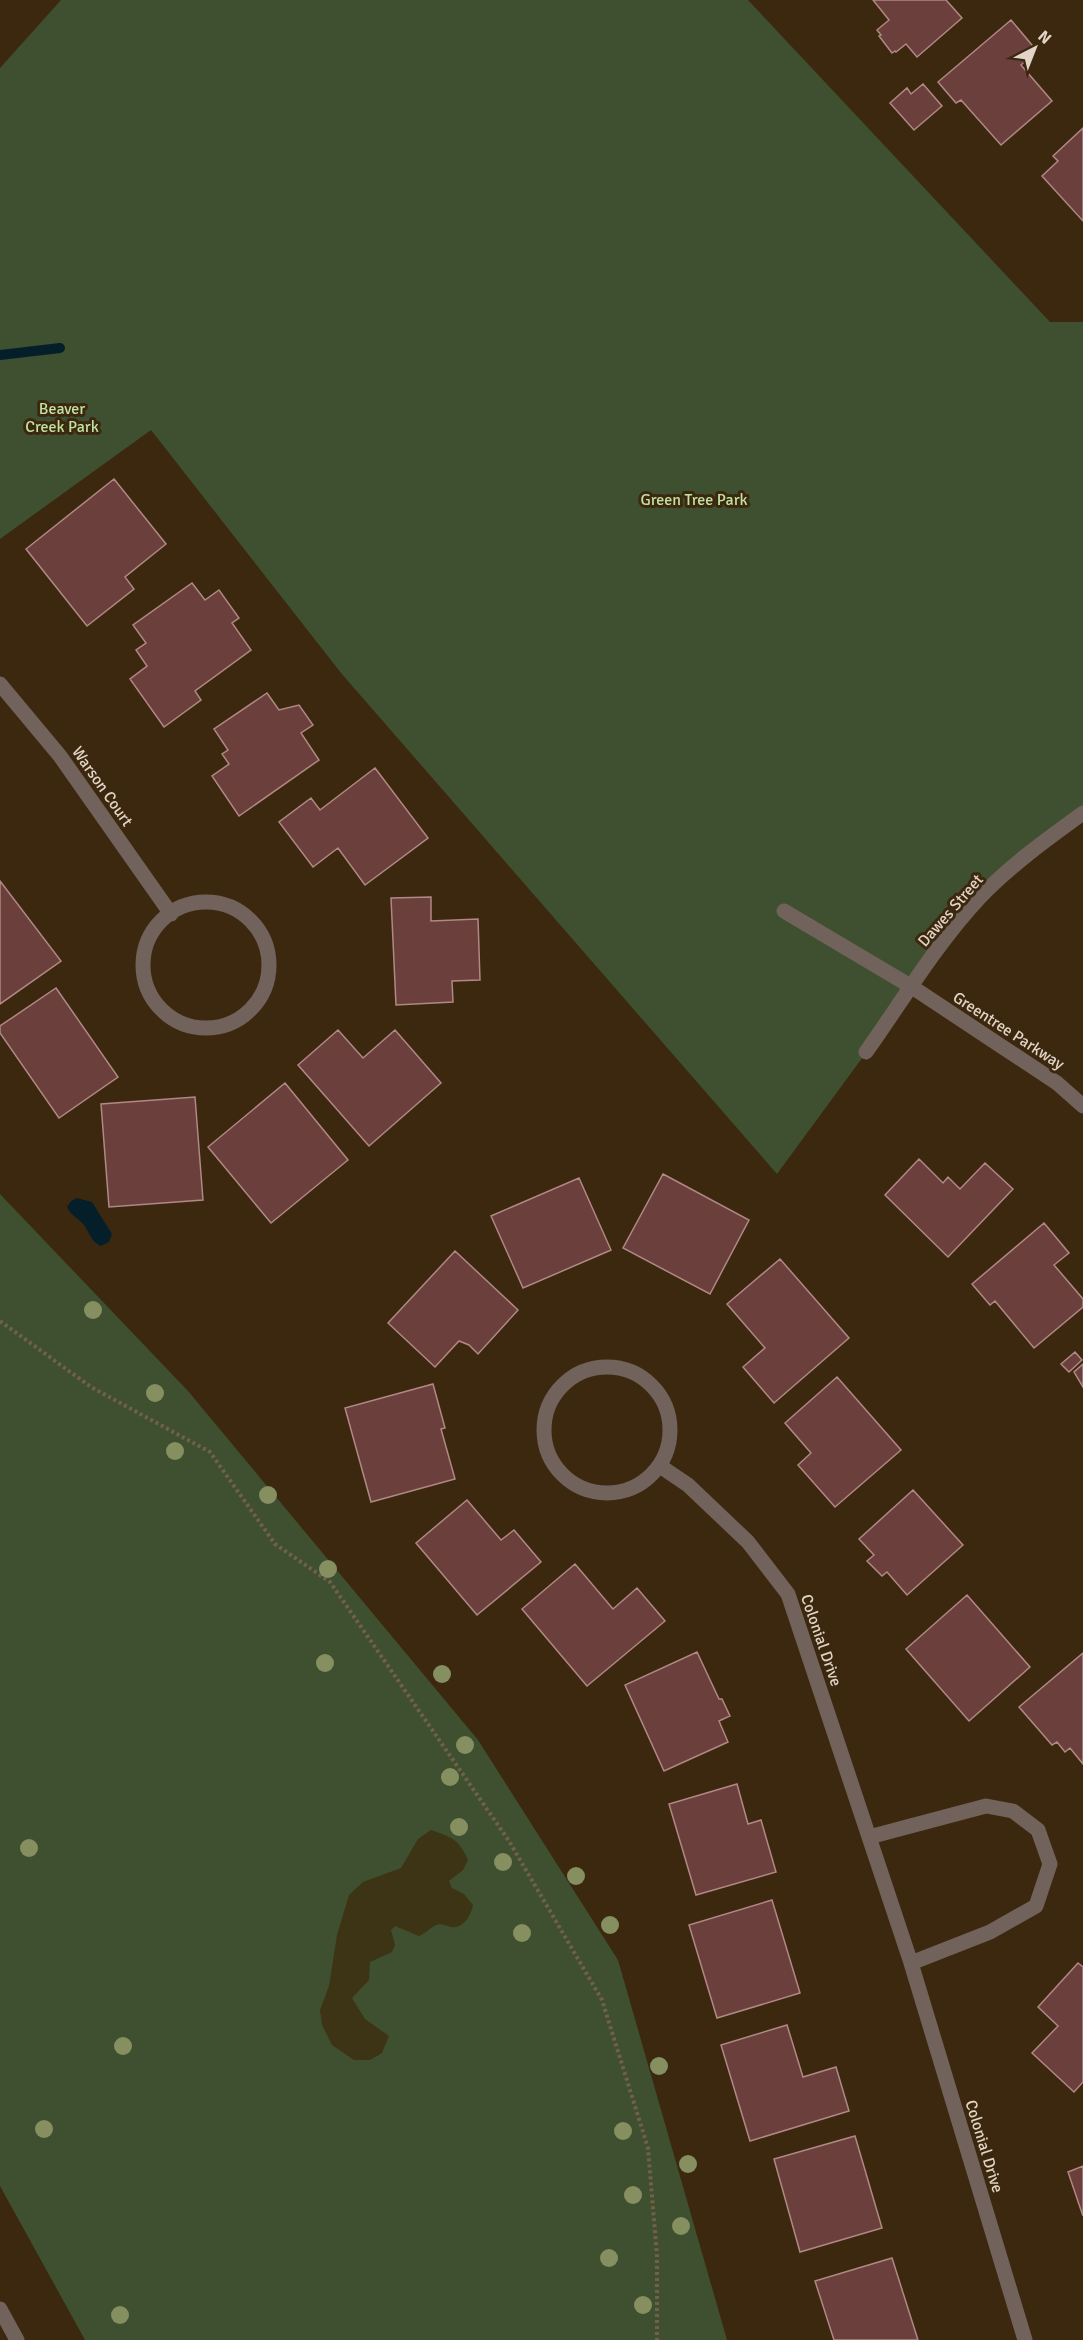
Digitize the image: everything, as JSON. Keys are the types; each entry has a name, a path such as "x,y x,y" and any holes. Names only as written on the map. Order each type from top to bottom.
{"street":[{"name":"Warson Court","path":"0,684 60,756 171,914"},
{"name":"Dawes Street","path":"866,1052 942,942 981,896 1042,843 1083,813"},
{"path":"197,902 218,903 238,911 254,924 265,942 269,962 267,983 258,1002 244,1017 225,1026 205,1029 184,1025 166,1014 152,998 144,979 143,959 149,938 160,921 171,914 197,902"},
{"name":"Greentree Parkway","path":"784,911 912,987 1057,1083 1083,1106"},
{"path":"602,1366 622,1368 641,1376 656,1389 666,1406 671,1425 669,1446 660,1466 645,1481 626,1490 604,1493 583,1488 574,1483 565,1477 552,1460 545,1440 545,1418 552,1398 565,1382 582,1371 602,1366"},
{"name":"Colonial Drive","path":"660,1466 688,1485 748,1542 788,1594 911,1963 1025,2340"},
{"path":"869,1837 986,1806 1013,1811 1038,1830 1050,1864 1036,1906 990,1932 911,1963"},
{"path":"0,2309 17,2340"}],"path":[{"path":"0,1322 92,1387 210,1452 275,1544 330,1582 509,1841 602,2000 648,2148 657,2256 657,2340"}],"green space":[{"name":"Green Tree Park","path":"61,0 748,0 1050,322 1083,322 1083,813 981,896 777,1174 341,673 151,430 0,539 0,68"},
{"path":"0,1194 188,1391 478,1740 618,1960 727,2340 85,2340 0,2186"}],"sand":[{"path":"431,1830 454,1840 465,1853 468,1860 463,1870 449,1881 452,1888 464,1894 473,1905 472,1909 466,1921 459,1926 438,1924 419,1936 395,1926 391,1930 395,1945 392,1952 370,1962 369,1980 352,1998 365,2019 389,2036 382,2053 370,2060 354,2060 332,2045 322,2025 320,2010 329,1986 337,1935 349,1895 363,1882 401,1868 418,1839"}],"water":[{"path":"77,1198 92,1202 112,1234 109,1242 101,1246 97,1244 84,1225 70,1212 67,1207"}],"building":[{"path":"873,0 946,0 962,18 917,57 906,44 892,53 877,30 889,20"},
{"path":"1011,20 1037,51 1021,65 1052,101 1001,145 961,100 956,103 938,82"},
{"path":"923,84 942,106 914,130 890,103 907,88 911,94"},
{"path":"1083,128 1083,221 1042,176 1058,161 1053,156"},
{"path":"114,479 166,544 125,577 134,589 87,626 26,549"},
{"path":"192,583 205,600 219,590 239,618 232,623 251,650 195,691 201,700 164,727 130,679 147,666 136,650 146,643 133,625"},
{"path":"267,693 279,710 299,705 313,725 301,733 319,760 239,816 212,776 229,764 222,754 228,750 214,729"},
{"path":"375,768 428,838 365,885 338,848 313,867 279,822 311,798 320,810"},
{"path":"0,881 61,961 0,1004"},
{"path":"431,897 431,921 478,919 480,980 452,981 453,1002 396,1005 391,898"},
{"path":"56,988 118,1077 59,1118 0,1033 0,1026"},
{"path":"338,1030 363,1058 395,1030 441,1083 369,1146 298,1065"},
{"path":"285,1083 348,1160 271,1223 208,1147"},
{"path":"195,1097 203,1200 109,1207 101,1104"},
{"path":"919,1159 943,1183 948,1177 960,1189 985,1163 1013,1189 948,1257 885,1195"},
{"path":"663,1174 749,1220 710,1294 623,1248"},
{"path":"579,1178 611,1250 523,1288 491,1216"},
{"path":"1044,1223 1069,1253 1054,1265 1083,1299 1083,1307 1034,1348 995,1301 990,1305 972,1284"},
{"path":"455,1251 518,1310 478,1354 469,1345 459,1341 435,1367 388,1323"},
{"path":"780,1259 849,1338 774,1403 743,1367 765,1348 727,1304"},
{"path":"1075,1352 1082,1360 1069,1372 1061,1364"},
{"path":"1083,1364 1083,1387 1074,1372"},
{"path":"837,1377 901,1450 835,1507 798,1465 811,1453 785,1423"},
{"path":"433,1384 445,1428 441,1429 455,1479 371,1502 345,1408"},
{"path":"913,1490 963,1545 907,1595 887,1572 882,1576 867,1561 874,1555 859,1539"},
{"path":"467,1500 501,1540 514,1530 541,1562 477,1615 416,1543"},
{"path":"575,1564 613,1609 637,1588 665,1621 587,1686 522,1609"},
{"path":"967,1595 1030,1667 969,1721 906,1649"},
{"path":"697,1652 719,1699 722,1699 730,1716 719,1721 728,1742 664,1771 625,1685"},
{"path":"1083,1653 1083,1764 1070,1748 1065,1752 1057,1742 1052,1745 1019,1707"},
{"path":"737,1784 748,1824 761,1820 776,1872 696,1895 669,1804"},
{"path":"772,1900 800,1993 717,2018 689,1925"},
{"path":"1078,1963 1083,1967 1083,2082 1074,2092 1032,2053 1058,2026 1038,2007"},
{"path":"787,2025 803,2077 836,2067 849,2111 750,2141 721,2045"},
{"path":"855,2136 882,2228 800,2252 774,2159"},
{"path":"1083,2166 1083,2216 1068,2172"},
{"path":"892,2258 918,2340 834,2340 815,2281"}],"waterway":[{"path":"0,355 60,348"}],"park label":[{"name":"Beaver Creek Park","path":"62,417"}]}
